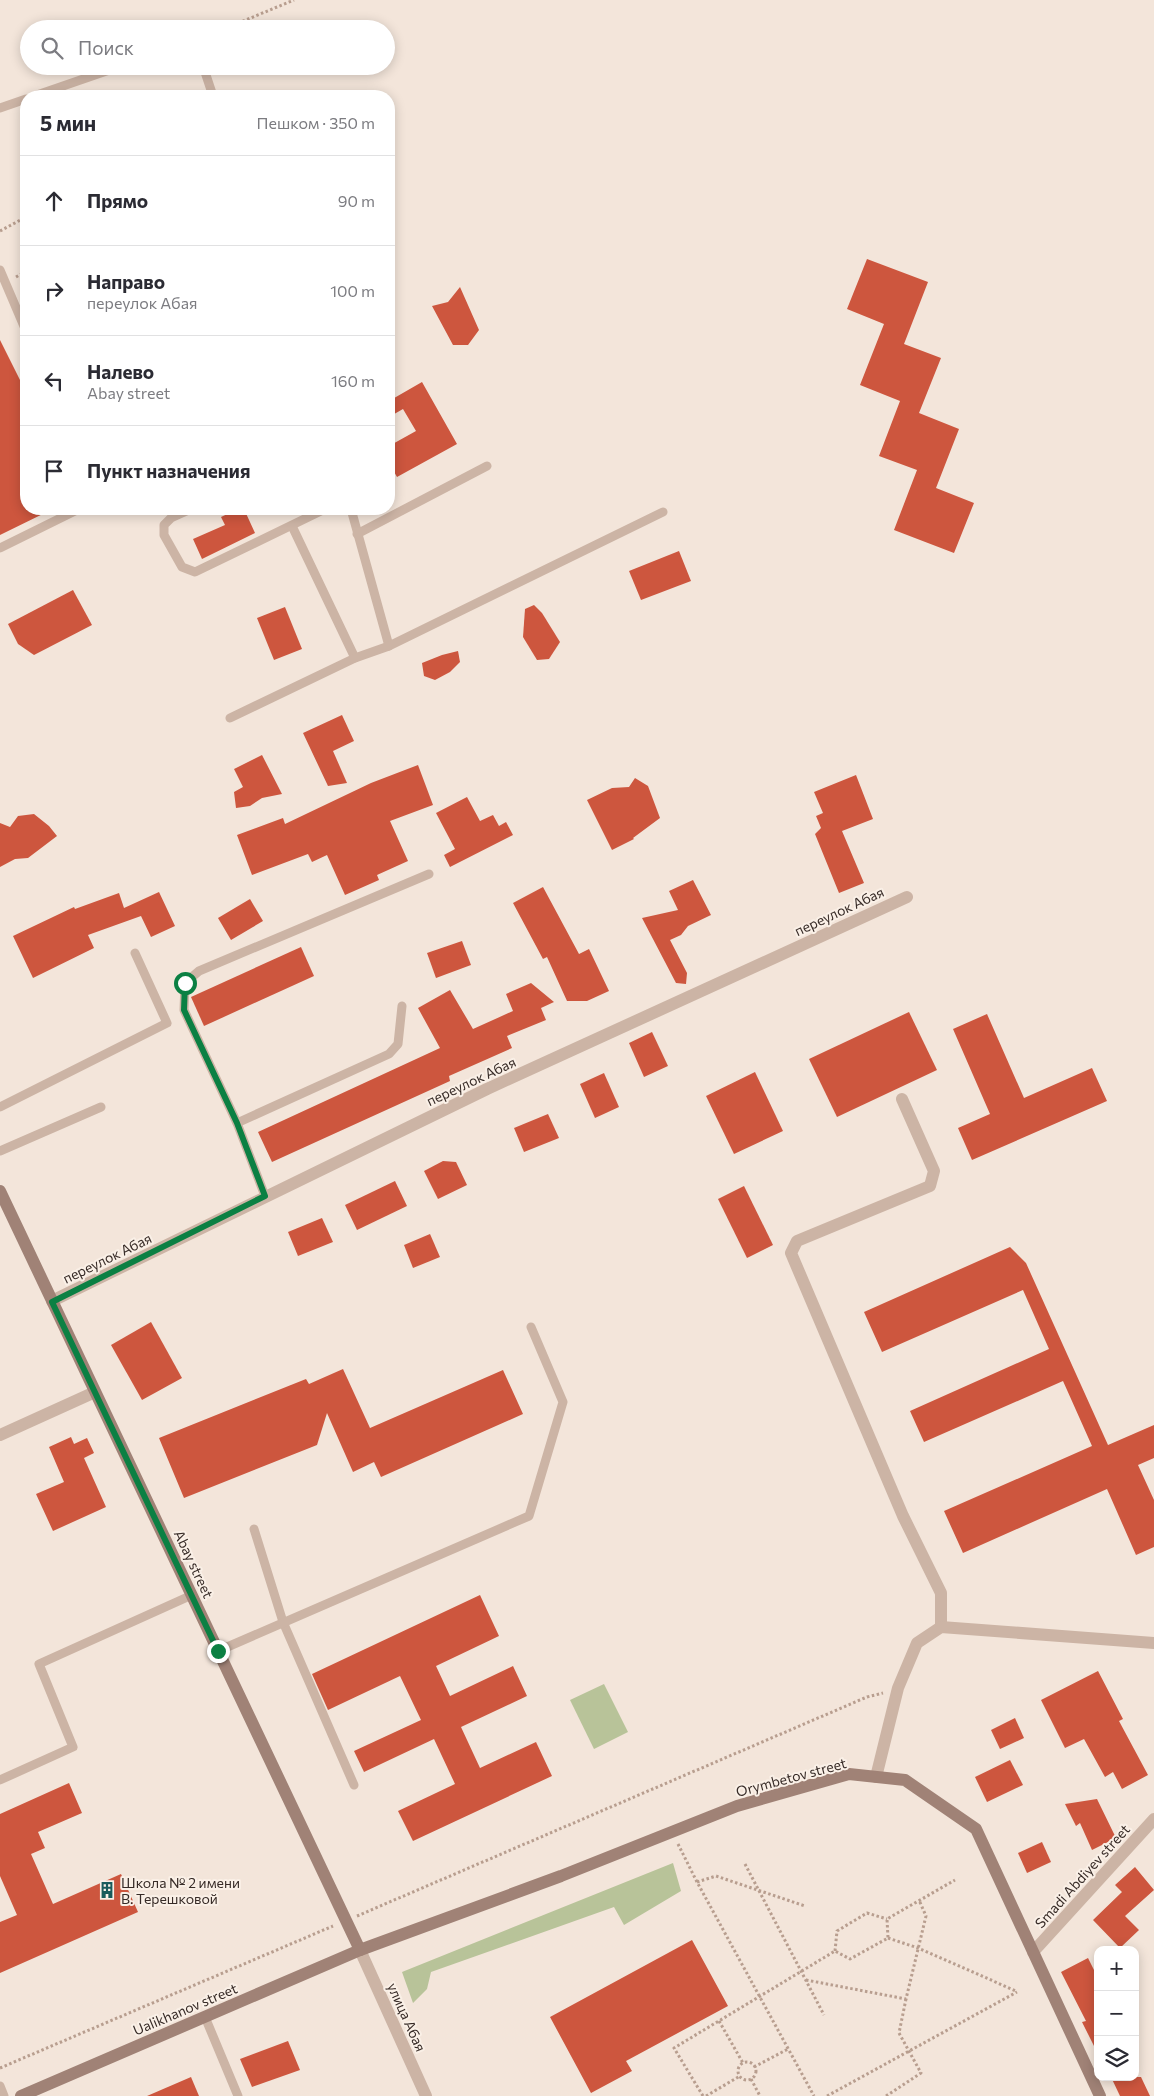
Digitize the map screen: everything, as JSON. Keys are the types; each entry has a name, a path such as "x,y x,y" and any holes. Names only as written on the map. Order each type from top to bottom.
{"main road":[{"name":"Abay street","path":"0,1191 360,1950"},
{"name":"Orymbetov street","path":"360,1950 561,1876 737,1806 849,1774 905,1780 976,1828 1100,2096"},
{"name":"Ualikhanov street","path":"22,2096 360,1950"}],"street":[{"name":"переулок Абая","path":"52,1302 265,1196 487,1089 907,897"},
{"path":"902,1099 934,1171 930,1186 797,1241 790,1252 903,1516 941,1593 941,1627"},
{"path":"0,1435 95,1392"},
{"path":"876,1777 898,1688 917,1643 941,1627 1154,1643"},
{"name":"Smadi Abdiyev street","path":"1033,1952 1154,1819"},
{"name":"улица Абая","path":"360,1950 426,2096"}],"lane":[{"path":"51,90 95,75"},
{"path":"206,75 211,90"},
{"path":"0,108 20,101"},
{"path":"0,270 20,317"},
{"path":"395,514 487,466"},
{"path":"230,718 355,658 389,646 663,512"},
{"path":"0,548 67,515"},
{"path":"178,515 171,518 164,525 164,535 182,567 195,572 313,515"},
{"path":"352,515 389,646"},
{"path":"357,534 393,515"},
{"path":"292,526 355,658"},
{"path":"265,1196 237,1123 184,1010 185,983 199,971 429,874"},
{"path":"0,1107 167,1023 135,953"},
{"path":"237,1123 389,1054 398,1044 402,1006"},
{"path":"0,1151 101,1108"},
{"path":"218,1651 529,1516 563,1402 531,1327"},
{"path":"254,1529 283,1622 354,1785"},
{"path":"0,1780 73,1747 39,1664 192,1595"},
{"path":"205,2017 238,2096"},
{"path":"0,2086 4,2096"}],"path":[{"path":"246,20 294,0"},
{"path":"0,231 20,221"},
{"path":"0,2068 867,1697 898,1688"},
{"path":"673,1832 697,1882 814,2096"},
{"path":"745,1864 824,2015"},
{"path":"697,1882 716,1876 805,1906"},
{"path":"835,1951 837,1931 866,1913 886,1919 955,1880"},
{"path":"886,2096 921,2073 899,2033 926,1916 919,1900"},
{"path":"886,1919 888,1938"},
{"path":"827,2096 1017,1992 918,1948 888,1938 850,1959 835,1951"},
{"path":"740,2076 704,2096 674,2048 835,1951"},
{"path":"806,1980 906,1999"},
{"path":"719,2021 743,2063"},
{"path":"754,2067 788,2049"},
{"path":"743,2063 749,2063 754,2067 755,2074 751,2079 746,2080 740,2076 738,2070 743,2063"},
{"path":"751,2079 760,2096"}],"green space":[{"path":"604,1684 628,1732 594,1749 570,1700"},
{"path":"673,1863 681,1891 624,1925 614,1907 431,1972 427,1989 413,2003 402,1972"}],"building":[{"path":"867,259 928,282 904,344 941,358 919,413 959,429 936,488 974,503 954,553 894,530 917,470 879,456 900,401 860,385 884,324 847,309"},
{"path":"460,287 479,330 468,345 453,345 432,306 448,302"},
{"path":"0,340 20,380 20,515 41,515 0,535"},
{"path":"422,382 457,444 397,477 395,474 395,443 416,431 403,409 395,414 395,398"},
{"path":"225,515 247,515 255,533 202,559 193,539 225,525 221,517"},
{"path":"679,551 691,581 641,600 629,571"},
{"path":"73,590 92,625 34,655 18,644 8,624"},
{"path":"534,605 542,613 560,642 549,659 537,660 523,637 525,609"},
{"path":"285,607 302,649 274,660 257,618"},
{"path":"458,651 460,662 450,672 435,680 424,676 422,663"},
{"path":"342,715 354,741 333,751 347,783 328,786 303,733"},
{"path":"262,755 282,794 262,798 250,806 236,808 234,792 243,787 234,769"},
{"path":"418,765 433,805 390,821 408,861 377,875 379,880 345,895 327,855 312,862 308,854 252,875 237,835 283,818 285,824 371,783"},
{"path":"856,775 873,819 842,831 864,883 839,893 815,834 821,828 816,816 823,813 814,792"},
{"path":"635,778 648,786 660,818 634,839 612,850 587,800 612,788 629,787"},
{"path":"467,797 480,821 493,815 499,826 506,822 513,835 450,867 444,855 455,849 436,813"},
{"path":"34,814 49,826 57,836 28,858 15,859 0,867 0,823 10,827 18,816"},
{"path":"693,880 711,915 688,926 681,935 670,940 687,973 686,984 676,983 642,918 678,910 669,891"},
{"path":"543,887 579,954 589,949 609,991 587,1001 567,1001 547,957 543,959 513,903"},
{"path":"159,892 175,926 151,937 141,916 88,935 94,948 33,978 13,936 74,907 75,909 119,893 124,908"},
{"path":"250,899 263,921 231,940 218,918"},
{"path":"462,941 471,965 436,978 427,953"},
{"path":"301,947 314,976 204,1026 191,997"},
{"path":"531,983 554,1002 541,1008 546,1020 507,1036 512,1048 449,1076 450,1081 272,1162 258,1132 440,1048 418,1008 450,990 473,1029 513,1011 506,994"},
{"path":"909,1012 937,1070 837,1117 809,1059"},
{"path":"987,1014 1024,1098 1092,1068 1107,1101 972,1160 958,1128 990,1114 953,1029"},
{"path":"652,1032 668,1066 644,1077 629,1043"},
{"path":"755,1072 783,1131 734,1154 706,1096"},
{"path":"604,1073 619,1107 595,1118 580,1084"},
{"path":"548,1114 559,1138 524,1152 514,1128"},
{"path":"443,1161 456,1162 467,1185 438,1199 424,1171"},
{"path":"395,1181 407,1206 357,1230 345,1205"},
{"path":"744,1186 773,1245 747,1258 718,1199"},
{"path":"322,1218 333,1242 298,1256 288,1232"},
{"path":"430,1234 440,1257 413,1268 404,1245"},
{"path":"1010,1247 1026,1263 1108,1445 1154,1425 1154,1458 1138,1465 1154,1500 1154,1547 1136,1555 1107,1489 963,1553 944,1511 1092,1446 1063,1381 924,1442 910,1411 1049,1349 1023,1290 882,1352 864,1312"},
{"path":"151,1322 182,1378 142,1400 111,1345"},
{"path":"343,1369 370,1428 503,1370 523,1414 381,1477 374,1462 353,1472 327,1413 317,1445 184,1498 159,1438 306,1379 309,1384"},
{"path":"71,1437 74,1444 87,1438 94,1453 84,1458 106,1507 53,1531 36,1494 64,1482 49,1447"},
{"path":"480,1595 499,1636 436,1666 450,1696 513,1666 527,1696 461,1727 480,1768 536,1742 552,1776 413,1841 398,1811 455,1784 434,1739 364,1772 354,1751 421,1720 400,1676 328,1710 312,1674"},
{"path":"1098,1671 1123,1719 1119,1721 1148,1775 1122,1789 1113,1772 1105,1777 1084,1739 1065,1748 1041,1700"},
{"path":"1015,1718 1024,1738 1000,1749 991,1730"},
{"path":"1010,1760 1023,1785 987,1802 975,1777"},
{"name":"Школа № 2 имени В. Терешковой","path":"69,1783 82,1813 38,1832 45,1848 31,1854 53,1904 121,1874 138,1912 0,1973 0,1922 17,1915 0,1876 0,1814"},
{"path":"1097,1799 1116,1838 1092,1850 1080,1823 1076,1826 1065,1804"},
{"path":"1042,1842 1051,1862 1027,1873 1018,1853"},
{"path":"1135,1867 1154,1890 1125,1916 1139,1930 1122,1946 1118,1946 1093,1920 1122,1892 1115,1885"},
{"path":"692,1940 728,2006 626,2061 632,2071 591,2093 550,2017"},
{"path":"1088,1958 1094,1970 1094,2046 1082,2022 1086,2021 1061,1972"},
{"path":"288,2041 300,2070 252,2087 240,2059"},
{"path":"191,2077 199,2096 147,2096"},
{"path":"1139,2077 1141,2077 1150,2096 1120,2096 1113,2081 1139,2081"}],"place":[{"name":"Школа № 2 имени В. Терешковой","path":"107,1890"}],"route":[{"path":"185,983 184,1010 237,1123 265,1196 52,1302 218,1651"}]}
